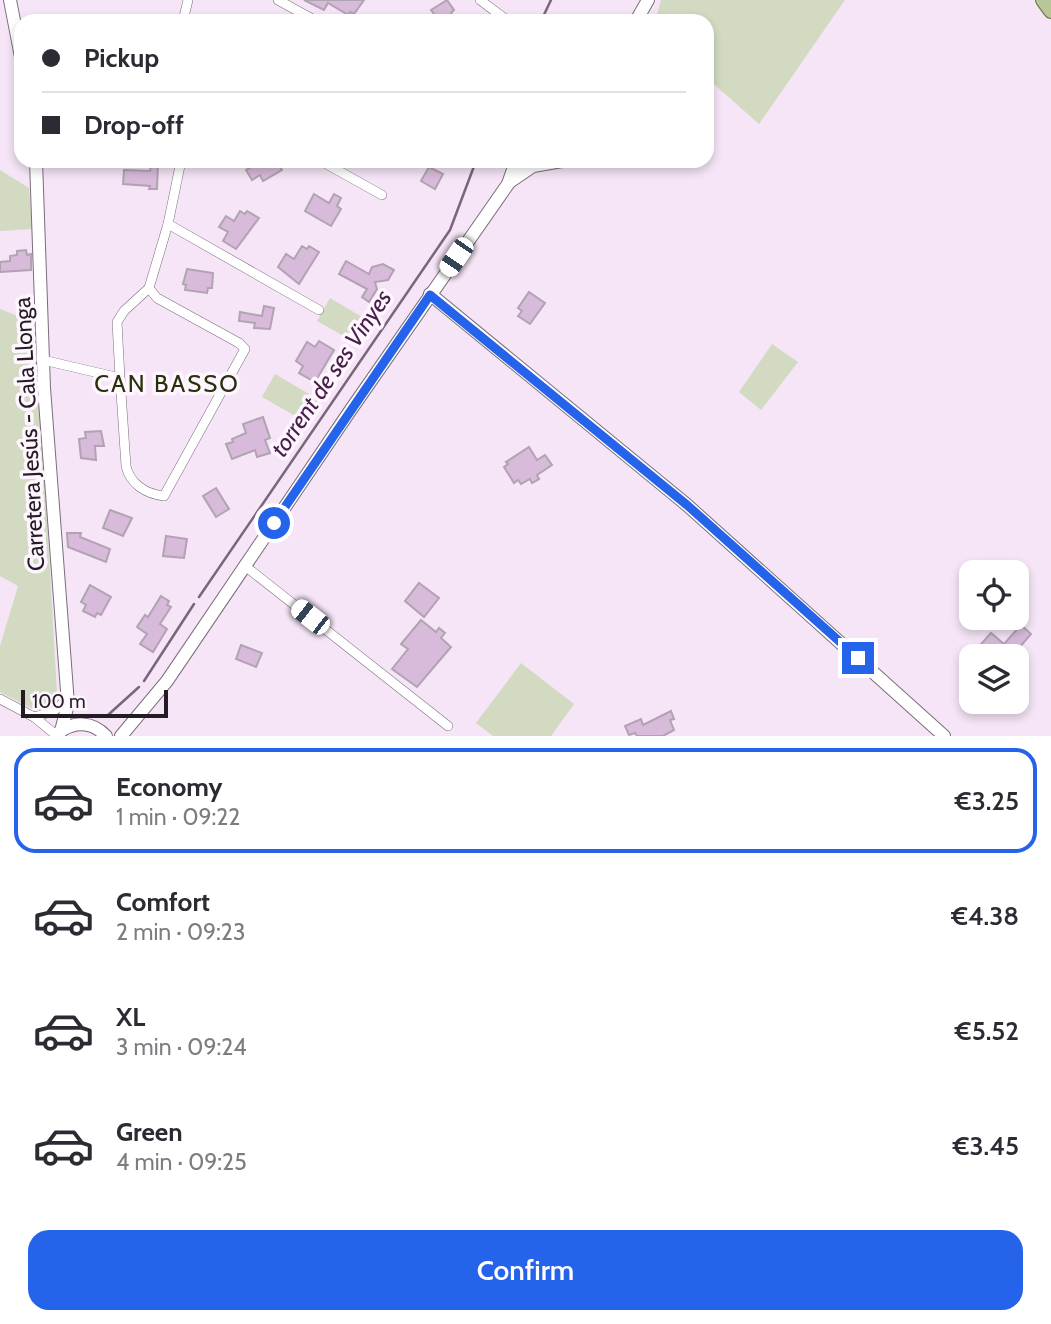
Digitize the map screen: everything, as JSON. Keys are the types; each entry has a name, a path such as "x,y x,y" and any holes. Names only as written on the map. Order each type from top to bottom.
{"main road":[{"path":"1042,0 1051,11"}],"street":[{"path":"10,0 14,21"},
{"path":"278,0 303,14"},
{"path":"480,0 499,14"},
{"name":"Carretera Jesús - Cala Llonga","path":"36,168 43,360 67,701 57,734"},
{"path":"149,288 157,298 239,343 245,349 164,496 134,484 126,466 117,322 124,311 149,288 168,224 180,168"},
{"path":"334,168 383,195"},
{"path":"508,184 514,168"},
{"path":"121,736 167,681 508,184 528,168"},
{"path":"168,224 319,310"},
{"path":"430,295 687,505 944,736"},
{"path":"43,360 120,378"},
{"path":"245,566 448,726"},
{"path":"0,699 34,717 57,734 74,724 98,730 130,723"},
{"path":"34,717 54,711 67,701 98,730"}],"green space":[{"path":"661,0 845,0 759,124 714,84 714,14 657,14"},
{"path":"0,170 29,188 32,229 0,231"},
{"path":"330,298 374,324 360,345 317,321"},
{"path":"0,309 36,323 57,694 51,704 35,710 0,692 0,646 18,586 0,576"},
{"path":"772,344 798,362 761,410 739,392"},
{"path":"275,374 319,400 304,421 262,397"},
{"path":"521,663 574,704 551,736 493,736 476,723"}],"building":[{"path":"304,0 364,0 354,14 346,14 328,3 324,10"},
{"path":"447,0 454,10 452,14 434,14 431,10"},
{"path":"150,168 158,168 157,189 123,184 124,170 150,171"},
{"path":"428,168 443,174 435,189 421,181"},
{"path":"246,170 282,170 263,181 260,175 252,180"},
{"path":"314,194 329,203 334,194 341,198 337,206 341,209 331,226 305,211"},
{"path":"240,211 245,214 247,211 259,218 236,249 223,241 228,232 219,227 226,216 234,221"},
{"path":"302,246 307,249 309,246 319,252 299,284 278,267 286,254 294,259"},
{"path":"26,250 27,255 31,254 31,270 0,272 0,262 10,261 10,256 17,255 17,251"},
{"path":"346,261 369,274 372,267 383,264 394,270 388,280 375,282 377,289 369,302 362,297 367,289 339,274"},
{"path":"187,269 213,273 212,288 208,288 207,293 185,290 186,285 183,284"},
{"path":"529,292 545,303 530,324 518,316 522,311 518,308"},
{"path":"264,306 274,308 270,329 254,328 255,323 239,321 240,312 262,316"},
{"path":"319,341 334,350 315,382 299,373 303,366 296,361 307,342 315,347"},
{"path":"263,417 270,438 265,440 270,453 257,457 255,450 232,459 226,444 246,433 243,424"},
{"path":"101,431 104,446 95,446 96,460 81,458 79,439 86,438 85,432"},
{"path":"529,447 537,460 545,455 552,465 537,475 539,479 532,483 530,479 521,484 518,480 514,483 504,467 508,464 506,462"},
{"path":"216,488 229,509 216,517 203,496"},
{"path":"110,510 132,518 123,536 103,528"},
{"path":"67,533 81,533 80,537 110,549 106,562 68,547"},
{"path":"166,536 187,539 184,558 163,556"},
{"path":"419,583 439,598 424,617 405,601"},
{"path":"90,585 111,597 101,615 97,613 95,617 83,611 86,605 81,602"},
{"path":"161,596 169,601 167,605 171,607 160,624 167,629 153,652 140,644 147,634 137,627 145,615 148,617"},
{"path":"421,620 436,632 439,628 445,633 441,638 451,647 417,687 392,669 408,649 401,644"},
{"path":"1017,630 1027,630 1031,634 1022,644 1004,644"},
{"path":"991,633 1004,644 981,644"},
{"path":"241,645 262,653 256,667 236,659"},
{"path":"671,711 674,719 670,720 674,730 663,736 637,736 635,733 629,735 625,726 641,719 643,725"}],"waterway":[{"name":"torrent de ses Vinyes","path":"544,14 551,0"},
{"name":"torrent de ses Vinyes","path":"199,597 450,230 473,168"},
{"name":"torrent de ses Vinyes","path":"144,681 194,604"},
{"name":"torrent de ses Vinyes","path":"108,715 139,687"}],"district":[{"name":"CAN BASSO","path":"167,383"}],"route":[{"path":"274,523 430,295 687,505 858,658"}]}
